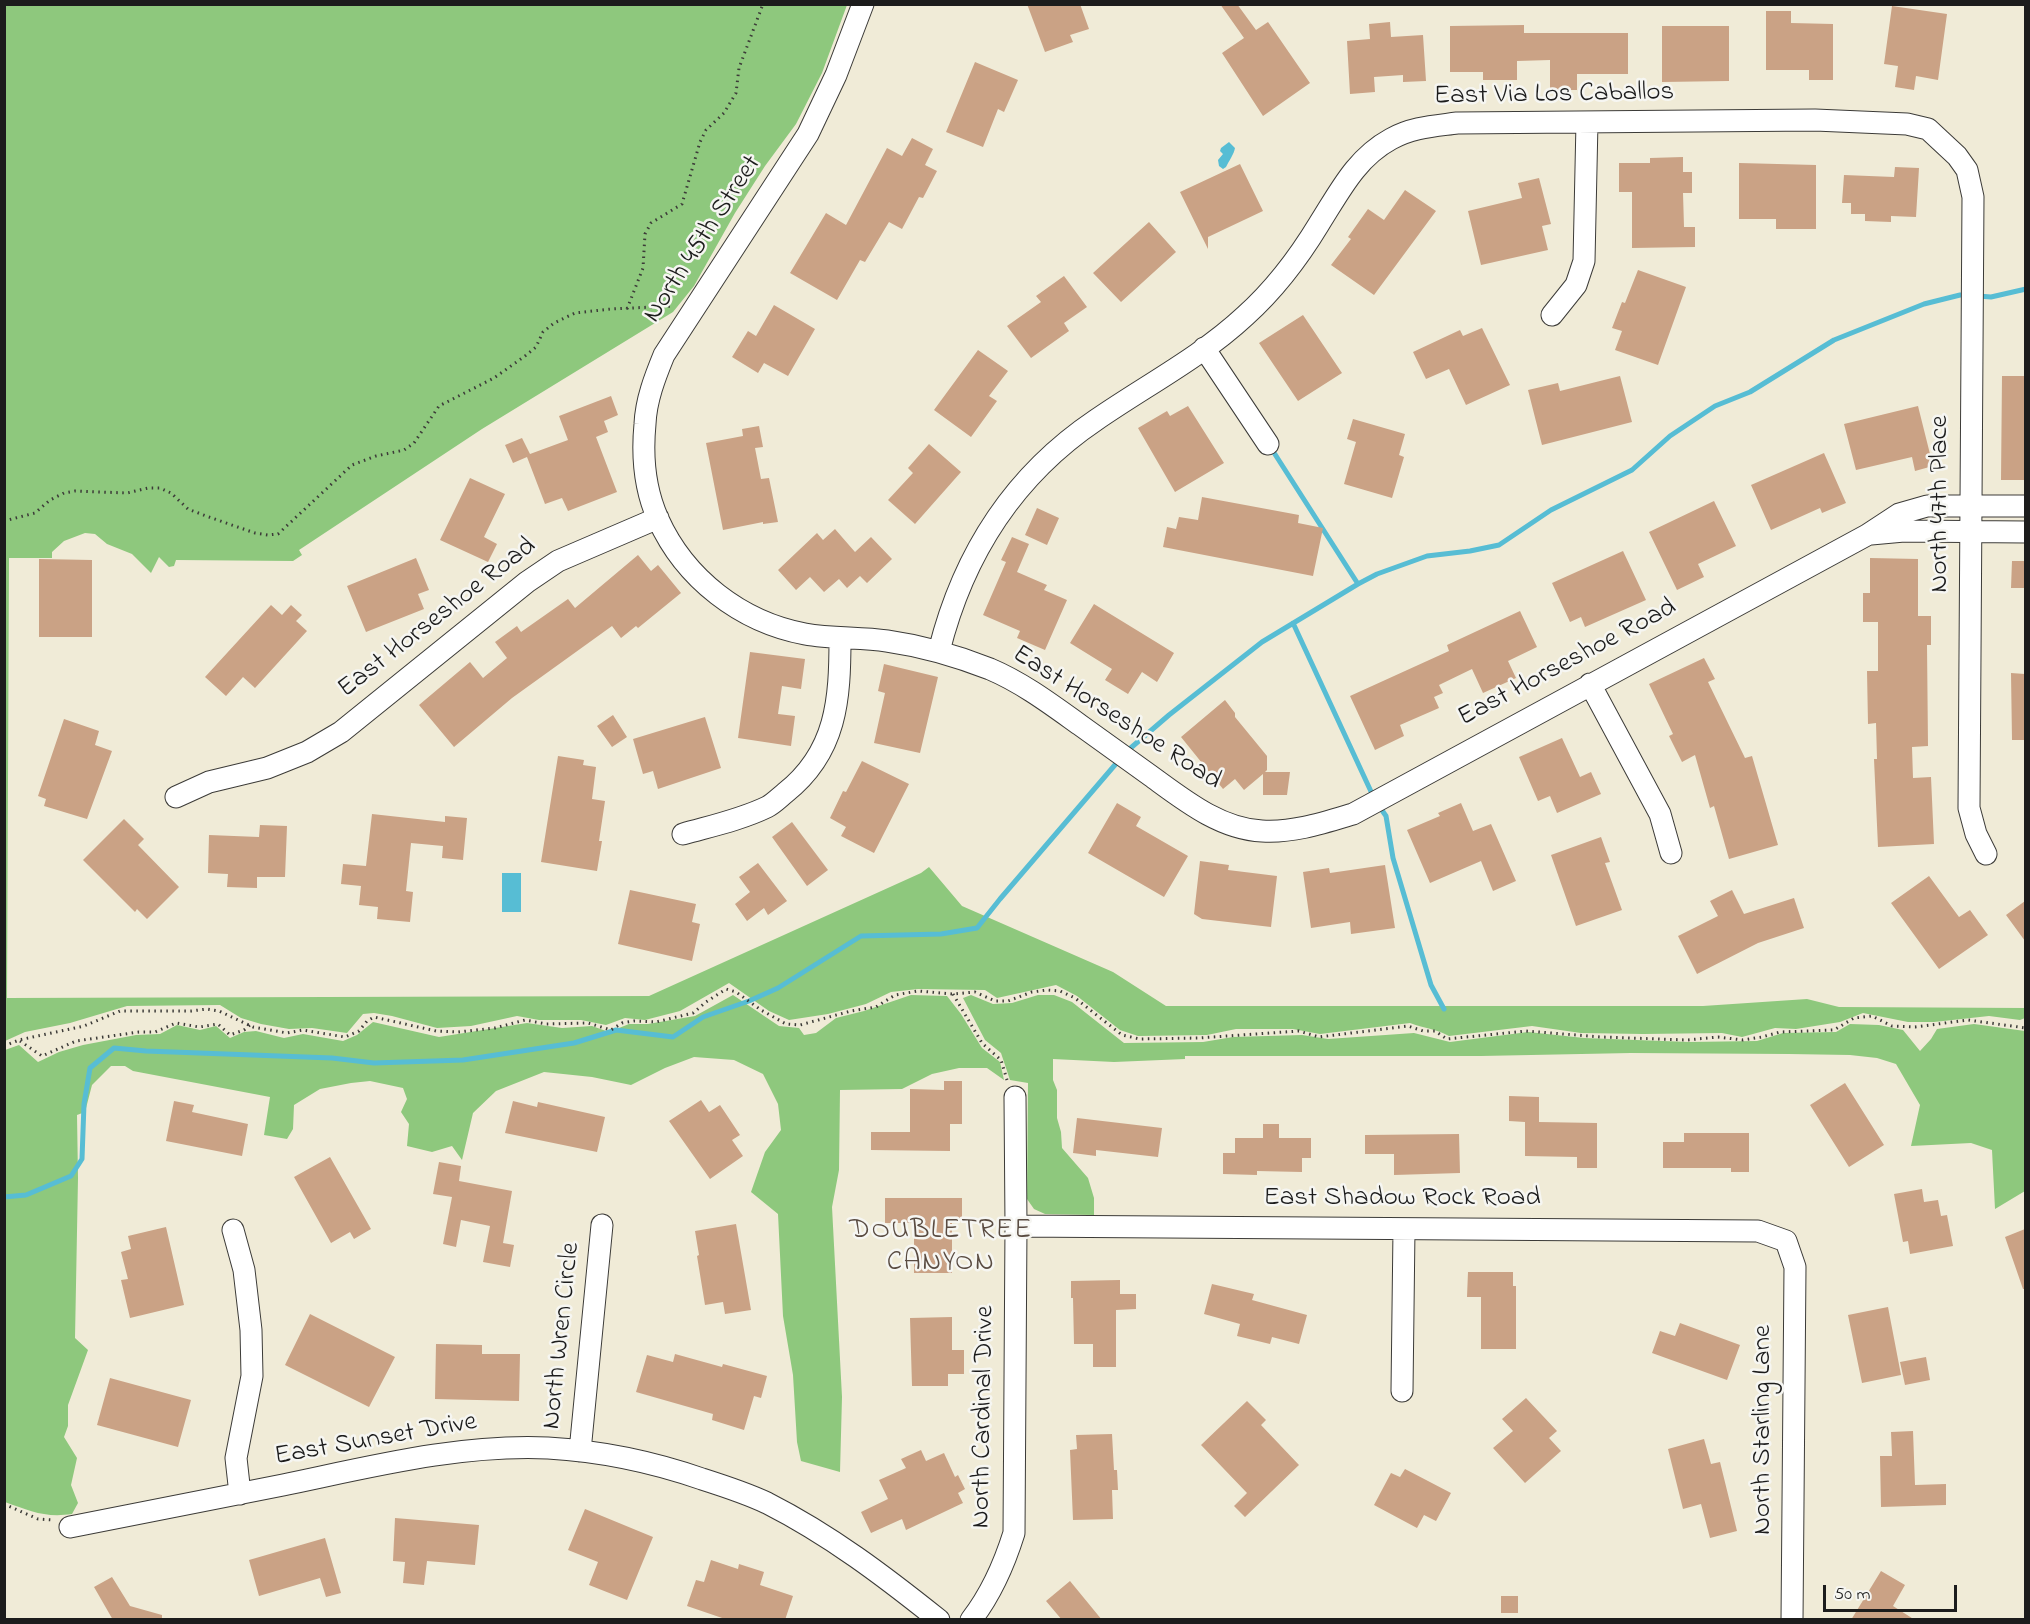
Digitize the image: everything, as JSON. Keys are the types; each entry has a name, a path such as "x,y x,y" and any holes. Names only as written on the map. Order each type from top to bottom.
{"street":[{"name":"North 45th Street","path":"658,518 648,485 644,453 645,422 651,389 664,355 808,134 836,75 863,4"},
{"name":"East Via Los Caballos","path":"939,651 961,583 992,524 1019,488 1048,458 1093,421 1204,348 1245,316 1276,284 1319,224 1343,183 1361,161 1393,137 1422,127 1457,123 1815,120 1907,124 1928,129 1957,156"},
{"path":"1552,315 1576,285 1584,261 1587,122"},
{"name":"North 47th Place","path":"1957,156 1966,170 1973,197 1969,808 1976,834 1986,854"},
{"path":"1204,348 1268,444"},
{"name":"East Horseshoe Road","path":"176,797 209,782 267,768 307,752 341,732 519,588 558,561 658,518 692,571 729,604 770,625 805,634 887,641 939,651 990,669 1042,698 1200,811 1235,825 1261,831 1295,830 1353,814 1868,535 1899,514 1927,506 2025,506"},
{"name":"East Horseshoe Road","path":"1868,535 1904,531 2025,532"},
{"path":"683,834 742,818 769,806 795,785 812,767 824,746 837,705 840,638"},
{"path":"1590,684 1660,814 1671,853"},
{"name":"North Cardinal Drive","path":"971,1620 985,1603 1005,1563 1014,1533 1015,1096"},
{"name":"North Wren Circle","path":"580,1451 602,1225"},
{"name":"East Shadow Rock Road","path":"1016,1226 1758,1231 1786,1241"},
{"path":"1402,1391 1404,1229"},
{"path":"233,1230 244,1270 252,1376 236,1458 240,1494"},
{"name":"North Starling Lane","path":"1786,1241 1795,1267 1792,1620"},
{"name":"East Sunset Drive","path":"70,1527 413,1459 473,1450 547,1448 580,1451 620,1457 681,1472 765,1502 821,1533 856,1556 939,1620"}],"path":[{"path":"627,309 643,268 645,234 651,223 682,204 700,142 706,130 724,113 736,93 739,68 763,4"},
{"path":"4,521 35,513 50,500 64,493 75,491 127,493 160,488 171,493 188,509 248,531 268,535 278,534 352,465 376,456 404,450 414,443 439,406 494,378 525,356 536,347 543,332 554,323 575,313 662,306 696,306"},
{"path":"4,1046 19,1040 84,1026 120,1011 207,1009 219,1011 249,1025 287,1033 303,1030 345,1037 359,1031 367,1021 374,1017 436,1031 458,1032 495,1028 525,1020 546,1024 588,1023 611,1030 622,1023 656,1022 693,1013 726,989 736,992 786,1024 800,1025 851,1011 876,1007 895,995 918,991 953,994 975,992 995,1001 1008,1001 1032,992 1060,991 1075,998 1122,1035 1140,1039 1198,1038 1299,1031 1319,1036 1408,1026 1423,1031 1435,1031 1447,1040 1526,1031 1601,1037 1688,1040 1718,1037 1743,1040 1780,1032 1834,1030 1854,1018 1872,1016 1892,1026 1914,1027 1968,1020 2025,1028"},
{"path":"953,994 982,1043 1001,1060 1015,1096"},
{"path":"19,1040 42,1056 76,1041 130,1033 155,1032 176,1023 199,1027 218,1023 230,1035 244,1030 249,1025"},
{"path":"4,1504 38,1519 62,1521 70,1527"}],"green space":[{"path":"4,5 847,5 822,73 796,124 765,166 735,213 694,286 673,312 482,429 299,550 302,555 293,561 176,560 174,566 169,567 159,557 151,573 132,554 107,544 95,534 85,533 64,541 52,552 52,558 9,558 7,998 649,996 921,873 929,867 962,906 1113,972 1166,1006 1703,1006 1807,999 1839,1007 2025,1008 2025,1018 2020,1020 1989,1016 1934,1022 1908,1022 1863,1013 1840,1022 1796,1029 1775,1028 1742,1037 1722,1033 1581,1033 1532,1026 1449,1036 1410,1023 1320,1034 1293,1029 1236,1029 1207,1035 1138,1036 1120,1030 1077,996 1056,985 997,998 985,990 918,989 891,992 866,1004 828,1014 789,1020 769,1011 729,983 680,1011 645,1020 625,1018 606,1025 581,1020 539,1020 517,1016 471,1026 437,1028 374,1013 363,1014 347,1033 312,1028 289,1029 261,1024 241,1018 220,1005 127,1006 70,1023 25,1032 5,1041"},
{"path":"733,995 779,1026 799,1028 804,1035 816,1033 836,1018 911,995 947,996 982,1048 1000,1062 1004,1080 987,1068 959,1068 932,1074 902,1089 840,1090 839,1170 832,1207 842,1397 840,1472 801,1461 797,1442 793,1375 783,1316 778,1214 751,1192 765,1152 781,1130 778,1104 763,1074 734,1060 694,1057 631,1085 592,1077 544,1072 496,1091 473,1113 462,1160 452,1146 432,1152 407,1146 409,1124 401,1112 407,1099 403,1088 370,1081 320,1089 294,1105 293,1129 287,1139 264,1135 270,1097 133,1071 125,1066 111,1066 92,1085 85,1112 77,1115 75,1338 88,1350 68,1405 68,1426 64,1437 77,1458 71,1485 78,1503 72,1514 54,1515 38,1513 5,1502 5,1050 19,1045 38,1062 59,1052 83,1045 136,1035 160,1034 177,1025 200,1030 216,1026 230,1038 244,1032 256,1031 284,1038 303,1034 343,1041 357,1035 373,1022 439,1037 527,1023 562,1028 592,1026 609,1032 629,1024 648,1024 695,1016"},
{"path":"971,995 993,1004 1012,1003 1038,995 1054,995 1072,1002 1124,1043 1203,1042 1233,1037 1302,1035 1328,1039 1414,1033 1450,1042 1528,1032 1584,1038 1689,1042 1757,1041 1783,1033 1836,1032 1850,1024 1879,1025 1903,1030 1920,1051 1937,1029 1974,1024 2025,1031 2025,1191 1995,1209 1992,1150 1971,1143 1911,1146 1920,1105 1896,1064 1877,1058 1850,1055 1631,1053 1481,1056 1185,1056 1185,1059 1114,1062 1053,1059 1053,1080 1057,1090 1057,1118 1062,1148 1088,1178 1094,1198 1094,1215 1045,1214 1034,1209 1027,1199 1028,1083 1010,1080 1001,1053 985,1040 963,998"}],"water":[{"path":"1229,142 1235,148 1223,169 1219,166 1218,160 1223,154 1220,151"},
{"path":"502,873 521,873 521,912 502,912"}],"building":[{"path":"1027,4 1080,4 1089,29 1070,35 1073,42 1045,52"},
{"path":"1220,4 1237,4 1256,30 1268,22 1310,83 1263,116 1222,53 1244,38"},
{"path":"1892,6 1947,14 1938,80 1916,76 1914,90 1895,87 1898,66 1884,64"},
{"path":"1766,11 1791,11 1791,23 1833,24 1833,80 1809,80 1809,70 1766,70"},
{"path":"1390,22 1391,37 1423,35 1426,81 1403,82 1403,75 1374,77 1375,92 1350,94 1347,41 1370,39 1369,24"},
{"path":"1524,25 1524,33 1628,33 1628,74 1577,74 1577,90 1550,90 1550,60 1517,61 1517,80 1483,80 1483,72 1450,72 1450,26"},
{"path":"1662,26 1729,26 1729,81 1662,82"},
{"path":"975,62 1018,80 1004,112 998,109 983,147 946,132"},
{"path":"912,138 933,149 925,165 937,171 923,198 919,197 902,229 889,222 865,262 860,260 837,300 790,273 826,213 846,225 887,148 902,156"},
{"path":"1683,157 1683,172 1692,172 1692,193 1683,193 1684,227 1695,227 1695,247 1632,248 1632,192 1619,192 1619,163 1650,163 1650,158"},
{"path":"1739,163 1816,165 1816,229 1776,229 1776,219 1739,219"},
{"path":"1240,164 1263,211 1208,237 1208,249 1180,192"},
{"path":"1895,167 1919,168 1916,217 1891,216 1891,222 1865,221 1865,214 1851,214 1851,203 1842,203 1844,175 1894,177"},
{"path":"1539,178 1551,224 1542,226 1548,250 1481,265 1468,211 1522,198 1518,183"},
{"path":"1405,190 1436,211 1374,295 1331,265 1351,239 1348,237 1368,209 1384,220"},
{"path":"1149,222 1176,252 1121,302 1093,273"},
{"path":"1638,270 1686,287 1658,365 1615,350 1622,331 1612,328"},
{"path":"1064,276 1087,307 1064,323 1069,331 1031,358 1007,326 1041,302 1036,296"},
{"path":"774,305 815,329 788,376 764,363 758,373 732,357 748,331 756,336"},
{"path":"1303,315 1342,373 1298,401 1259,343"},
{"path":"1482,328 1510,385 1466,405 1449,369 1426,379 1413,352 1460,330 1463,336"},
{"path":"978,350 1008,371 989,396 997,401 971,437 934,410"},
{"path":"1620,376 1632,422 1542,445 1528,390 1558,383 1560,391"},
{"path":"2002,376 2025,376 2025,480 2001,480"},
{"path":"611,396 618,415 604,421 608,432 596,437 617,492 568,511 562,498 545,504 527,457 513,463 505,445 522,438 530,454 568,440 559,416"},
{"path":"1188,406 1224,463 1175,492 1138,428 1167,411 1170,416"},
{"path":"1918,406 1933,466 1915,471 1912,457 1856,470 1844,424"},
{"path":"1353,419 1405,434 1399,455 1404,457 1392,498 1344,484 1356,442 1347,439"},
{"path":"759,426 763,447 755,448 761,479 769,478 778,522 763,524 763,522 723,530 706,443 743,436 742,429"},
{"path":"929,444 961,472 915,524 888,500 913,473 908,468"},
{"path":"1824,453 1846,503 1822,513 1820,508 1771,530 1751,485"},
{"path":"470,478 505,494 484,537 497,544 488,562 440,540"},
{"path":"1202,497 1299,515 1298,523 1323,528 1313,576 1163,547 1167,527 1176,529 1179,517 1198,520"},
{"path":"1714,501 1736,546 1698,564 1704,577 1677,590 1649,532"},
{"path":"1037,508 1059,518 1047,545 1025,535"},
{"path":"835,529 855,552 871,537 892,559 867,583 860,576 847,588 839,579 824,592 810,577 796,590 778,570 817,533 823,540"},
{"path":"1012,537 1029,544 1017,572 1047,585 1044,590 1067,600 1045,650 1017,638 1020,631 983,615 1006,562 1001,560"},
{"path":"1623,551 1646,600 1585,627 1581,617 1570,622 1552,583"},
{"path":"638,555 651,571 658,565 681,593 638,628 636,626 621,638 612,626 512,698 454,747 419,705 470,662 483,678 507,658 495,642 517,626 521,632 568,599 575,608"},
{"path":"416,558 429,590 418,594 424,609 366,632 347,586"},
{"path":"1870,558 1918,559 1918,616 1931,616 1931,645 1927,645 1928,746 1912,747 1913,778 1931,777 1934,844 1878,847 1874,759 1877,759 1876,723 1868,724 1867,671 1878,671 1878,622 1863,622 1863,593 1870,593"},
{"path":"39,559 92,560 92,637 39,637"},
{"path":"2012,561 2025,561 2025,588 2011,588"},
{"path":"1094,604 1174,653 1157,682 1142,672 1128,694 1105,680 1112,669 1070,643"},
{"path":"271,605 282,615 291,605 302,615 296,621 307,631 255,688 243,677 226,696 205,677"},
{"path":"1520,611 1537,647 1508,661 1516,678 1483,693 1472,669 1439,685 1443,693 1434,697 1439,708 1400,725 1404,736 1375,750 1350,696 1449,651 1447,645"},
{"path":"750,652 805,659 801,689 782,686 778,714 795,716 791,746 738,738"},
{"path":"1704,658 1715,679 1708,682 1745,758 1752,756 1778,845 1729,859 1714,806 1710,808 1695,755 1682,762 1669,736 1673,734 1649,684"},
{"path":"884,664 938,677 920,753 874,743 885,693 878,691"},
{"path":"2011,673 2025,674 2025,740 2012,740"},
{"path":"1225,700 1235,713 1235,717 1267,756 1265,772 1290,772 1287,795 1263,795 1263,774 1244,790 1235,779 1223,789 1181,737"},
{"path":"613,715 627,737 612,747 597,726"},
{"path":"705,717 721,768 658,789 653,771 643,774 633,739"},
{"path":"64,719 99,731 95,745 112,751 87,819 44,806 46,799 38,796"},
{"path":"1562,738 1580,777 1591,772 1601,794 1557,813 1550,796 1538,801 1519,757"},
{"path":"558,756 584,760 583,765 596,767 592,799 605,801 597,871 541,862"},
{"path":"862,761 909,784 874,853 841,836 846,827 830,818 843,791 846,792"},
{"path":"1117,803 1141,817 1136,826 1188,856 1164,897 1088,853"},
{"path":"1461,803 1473,831 1491,824 1516,881 1493,891 1481,861 1430,883 1407,830 1440,816 1438,813"},
{"path":"372,814 445,822 445,816 467,818 463,860 442,858 443,846 411,843 406,891 413,892 410,922 377,919 378,907 359,905 361,886 341,884 343,864 366,866"},
{"path":"124,819 144,839 138,845 179,887 147,919 137,909 135,912 83,860"},
{"path":"792,822 828,870 807,886 772,837"},
{"path":"260,825 287,826 285,877 257,877 257,888 227,887 228,874 208,873 209,835 259,837"},
{"path":"1601,837 1610,862 1605,863 1622,910 1576,926 1551,855"},
{"path":"1200,861 1229,865 1228,870 1277,876 1271,927 1202,919 1194,914"},
{"path":"758,863 787,901 768,915 764,908 747,921 735,904 750,892 739,877"},
{"path":"1385,865 1395,928 1351,934 1350,922 1311,928 1303,872 1329,868 1330,873"},
{"path":"1929,876 1959,917 1970,910 1988,935 1939,969 1891,903"},
{"path":"630,890 696,904 692,922 700,924 692,961 618,944"},
{"path":"1732,890 1744,914 1794,898 1804,928 1758,943 1697,974 1678,936 1718,916 1710,901"},
{"path":"2025,901 2025,941 2006,915"},
{"path":"944,1081 962,1081 962,1124 950,1124 950,1151 871,1150 871,1132 910,1132 910,1089 944,1090"},
{"path":"1845,1083 1884,1145 1849,1167 1810,1105"},
{"path":"1509,1096 1539,1097 1539,1122 1597,1123 1597,1168 1577,1168 1577,1157 1525,1156 1525,1122 1509,1121"},
{"path":"701,1100 709,1112 720,1105 740,1135 732,1140 743,1156 710,1179 669,1121"},
{"path":"174,1101 194,1105 192,1112 248,1124 242,1156 166,1141"},
{"path":"513,1101 537,1107 538,1102 605,1117 597,1152 505,1133"},
{"path":"1077,1118 1162,1128 1158,1157 1096,1150 1096,1156 1073,1153"},
{"path":"1263,1124 1279,1124 1279,1138 1311,1138 1311,1158 1302,1158 1302,1172 1257,1171 1257,1175 1223,1174 1223,1153 1235,1153 1235,1138 1263,1138"},
{"path":"1684,1133 1749,1133 1749,1172 1731,1172 1731,1168 1663,1168 1663,1142 1684,1142"},
{"path":"1459,1134 1460,1173 1394,1175 1394,1154 1365,1154 1365,1135"},
{"path":"330,1157 371,1229 354,1239 350,1232 331,1243 294,1177"},
{"path":"439,1162 461,1166 459,1181 512,1191 503,1243 514,1245 510,1267 483,1262 490,1226 461,1220 456,1247 443,1244 452,1197 433,1194"},
{"path":"1922,1189 1924,1202 1938,1200 1941,1216 1947,1215 1953,1246 1910,1254 1908,1241 1903,1242 1894,1194"},
{"path":"885,1198 962,1198 962,1222 952,1222 952,1273 914,1273 914,1223 885,1223"},
{"path":"736,1224 751,1310 725,1314 723,1302 705,1305 695,1231"},
{"path":"166,1227 184,1305 130,1318 121,1280 128,1279 121,1252 131,1249 128,1236"},
{"path":"2025,1229 2025,1289 2023,1289 2005,1237"},
{"path":"1468,1272 1513,1272 1513,1286 1516,1286 1516,1349 1481,1349 1481,1297 1467,1297"},
{"path":"1120,1280 1120,1294 1136,1294 1136,1309 1116,1310 1116,1367 1093,1367 1093,1344 1074,1344 1071,1281"},
{"path":"1212,1284 1254,1294 1252,1300 1307,1315 1299,1344 1272,1337 1270,1344 1237,1336 1240,1324 1204,1314"},
{"path":"1888,1307 1901,1375 1862,1383 1848,1315"},
{"path":"310,1314 395,1357 369,1407 285,1365"},
{"path":"952,1317 952,1350 964,1350 964,1374 948,1374 948,1386 912,1386 910,1318"},
{"path":"1680,1323 1740,1345 1727,1380 1652,1353 1660,1331 1675,1336"},
{"path":"436,1344 482,1345 482,1354 520,1354 519,1401 435,1399"},
{"path":"675,1354 767,1376 761,1398 754,1396 744,1430 712,1420 713,1414 636,1392 647,1355 673,1362"},
{"path":"1926,1357 1930,1380 1905,1385 1900,1362"},
{"path":"110,1378 191,1400 178,1447 97,1425"},
{"path":"1526,1398 1557,1431 1549,1438 1561,1451 1525,1483 1493,1448 1513,1431 1502,1419"},
{"path":"1247,1401 1266,1420 1261,1425 1299,1465 1245,1517 1234,1506 1247,1493 1201,1445"},
{"path":"1913,1431 1915,1485 1946,1484 1946,1505 1881,1507 1880,1456 1892,1456 1891,1432"},
{"path":"1112,1434 1114,1470 1117,1470 1118,1490 1112,1490 1113,1519 1073,1520 1070,1450 1077,1449 1076,1435"},
{"path":"1704,1439 1711,1464 1720,1462 1737,1531 1710,1538 1701,1504 1683,1509 1668,1449"},
{"path":"921,1450 926,1461 944,1453 955,1477 958,1475 965,1489 958,1493 963,1503 906,1530 902,1519 871,1533 861,1512 888,1499 879,1480 906,1468 901,1459"},
{"path":"1405,1469 1451,1493 1436,1521 1424,1515 1417,1528 1374,1505 1391,1473 1400,1477"},
{"path":"585,1509 653,1537 627,1600 589,1585 598,1562 568,1550"},
{"path":"395,1518 479,1525 475,1565 427,1561 424,1585 403,1583 405,1562 393,1561"},
{"path":"325,1538 341,1593 326,1597 320,1578 259,1596 249,1560"},
{"path":"711,1560 738,1569 739,1564 764,1572 760,1585 793,1596 785,1620 728,1620 687,1606 696,1580 704,1582"},
{"path":"1881,1571 1905,1585 1893,1606 1915,1620 1851,1620"},
{"path":"112,1577 130,1606 162,1615 162,1620 113,1620 94,1587"},
{"path":"1070,1581 1102,1620 1062,1620 1046,1601"},
{"path":"1501,1596 1518,1596 1518,1613 1501,1613"}],"waterway":[{"path":"1978,296 1991,297 2026,289"},
{"path":"1126,752 1262,642 1358,584 1377,574 1427,556 1499,545 1551,510 1632,470 1670,436 1715,406 1750,392 1834,340 1924,304 1968,295"},
{"path":"1271,448 1358,584"},
{"path":"1293,623 1374,798"},
{"path":"4,1197 26,1195 71,1176 82,1159 84,1104 90,1068 114,1048 332,1058 374,1063 463,1060 574,1043 616,1030 673,1037 703,1017 778,988 861,936 941,934 977,928 1120,759"},
{"path":"1379,806 1386,816 1393,858 1431,985 1444,1009"}],"district":[{"name":"DOUBLETREE CANYON","path":"941,1248"}]}
